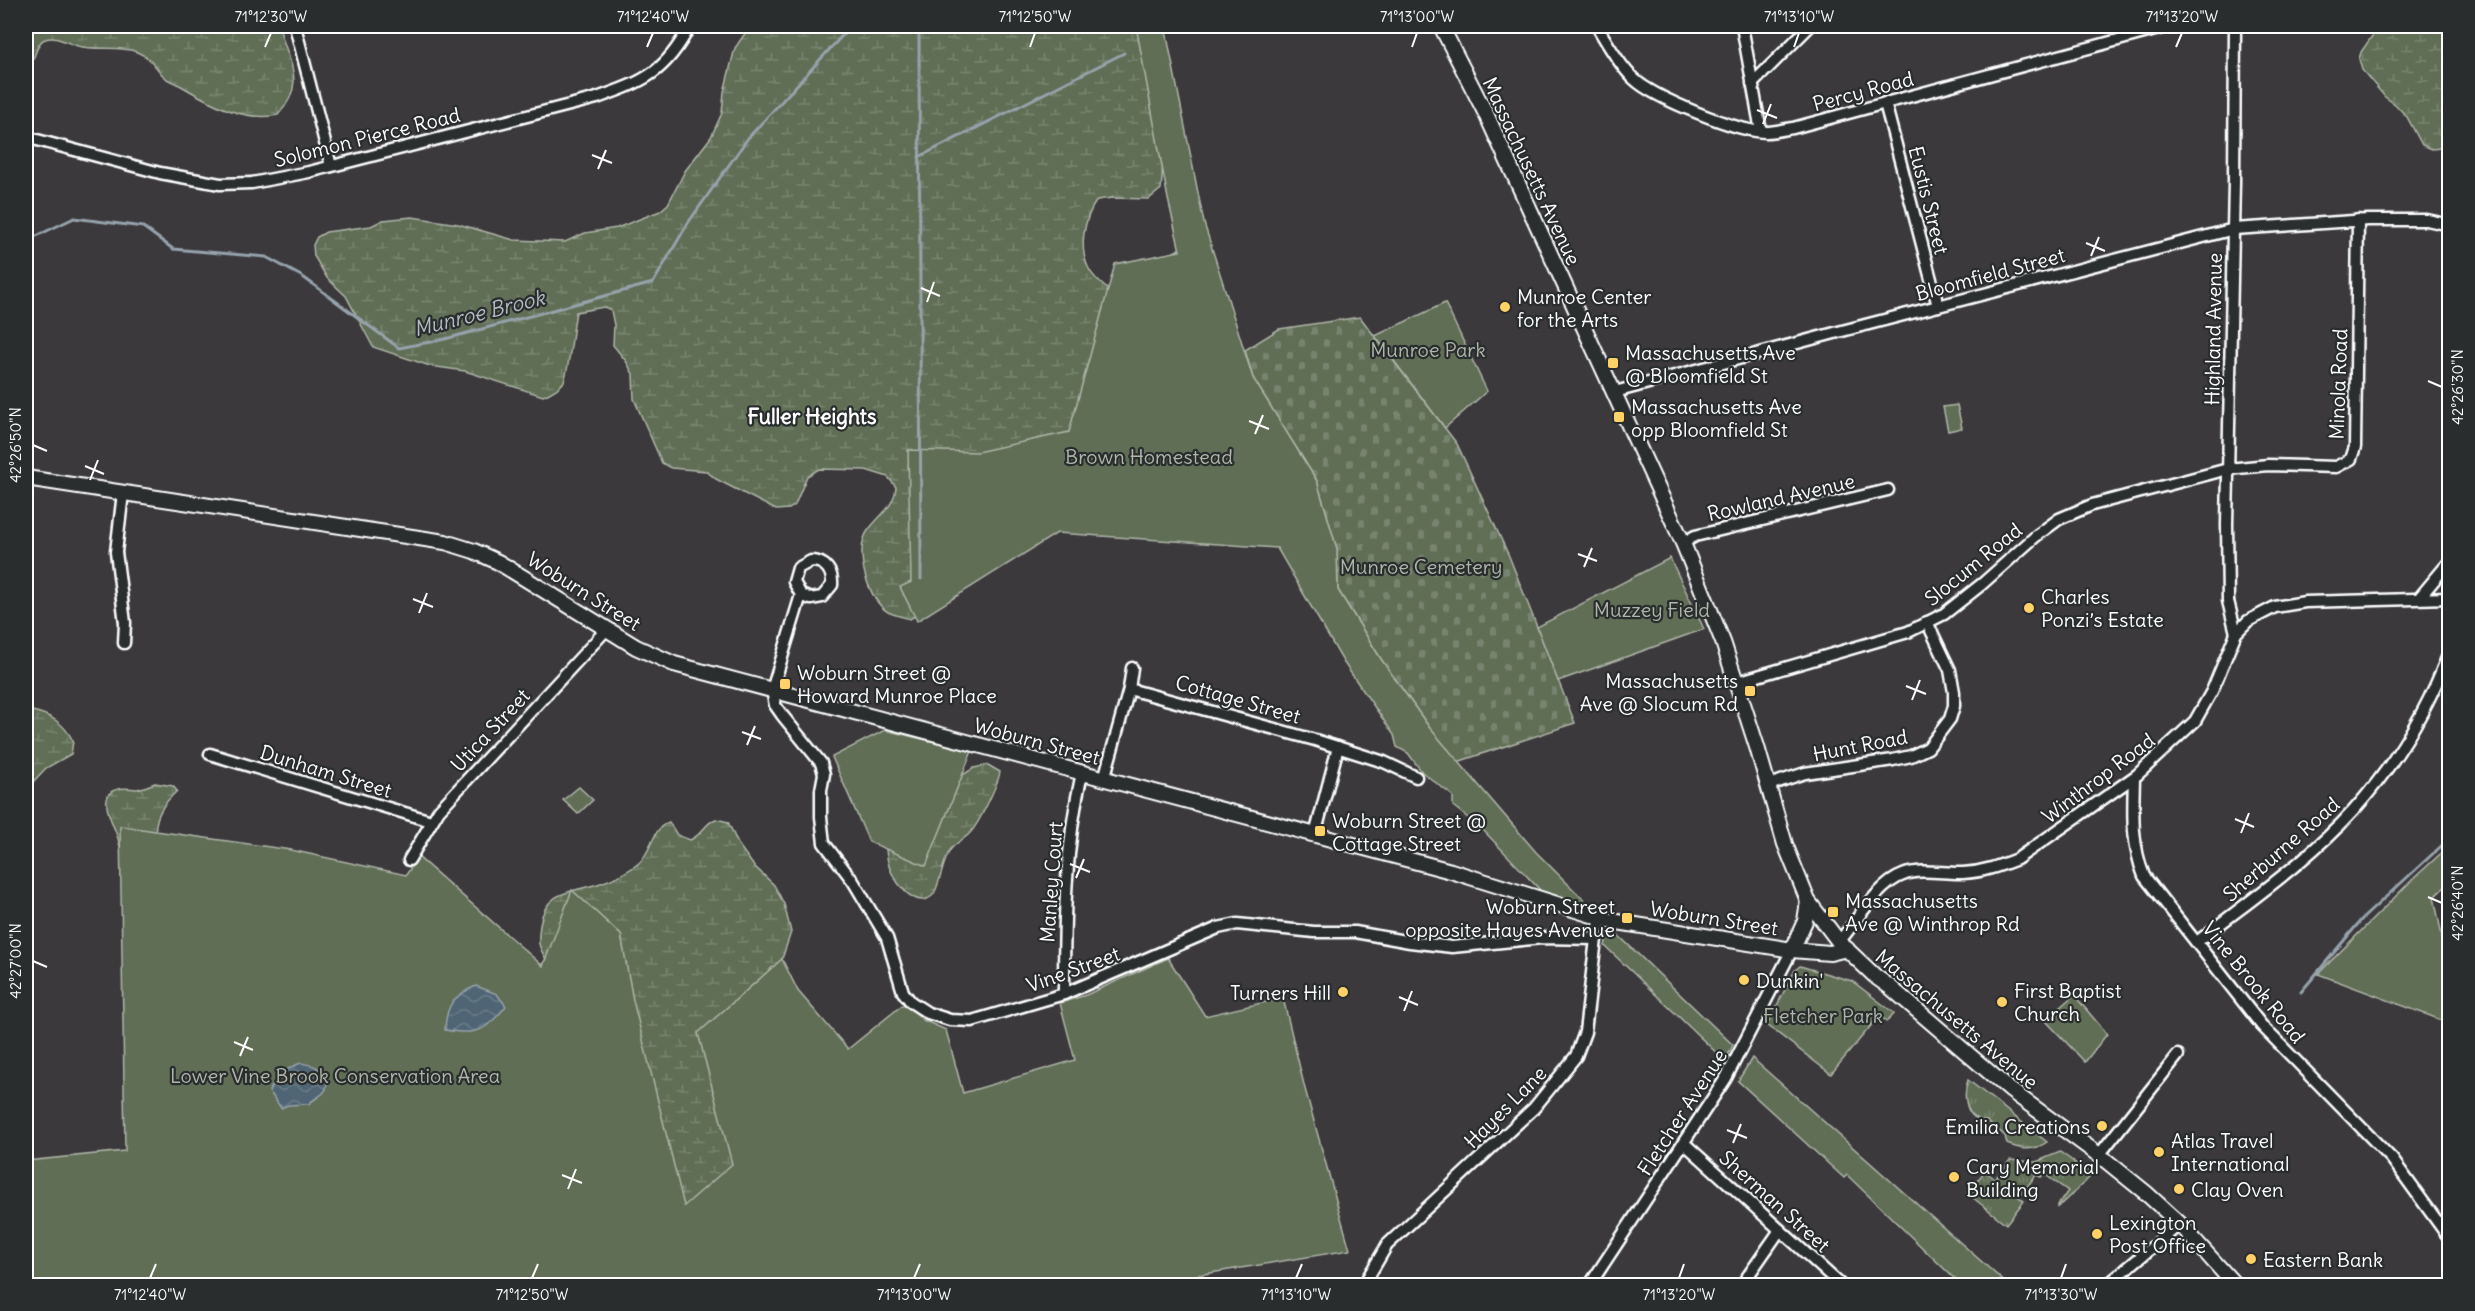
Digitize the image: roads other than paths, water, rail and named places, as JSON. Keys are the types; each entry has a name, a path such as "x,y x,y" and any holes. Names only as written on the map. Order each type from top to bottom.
{"main road":[{"name":"Massachusetts Avenue","path":"1441,26 1486,114 1683,543 1737,682 1785,844 1808,901 1843,946 1876,977 2010,1090 2099,1155 2146,1193 2180,1224 2236,1286"},
{"name":"Woburn Street","path":"26,478 445,542 474,551 511,569 606,630 674,664 1473,877 1601,918 1664,931 1792,950 1830,953 1843,946"},
{"path":"1792,950 1805,921 1808,901"}],"street":[{"path":"295,26 331,166"},
{"name":"Solomon Pierce Road","path":"26,137 160,173 220,184 252,183 331,166 597,98 639,84 661,68 680,46 690,26"},
{"name":"Percy Road","path":"1597,26 1633,79 1712,118 1741,128 1761,131 1793,128 2170,26"},
{"path":"1742,26 1761,131"},
{"path":"1752,84 1810,26"},
{"name":"Highland Avenue","path":"2235,26 2228,601 2236,633"},
{"name":"Eustis Street","path":"1885,103 1938,306"},
{"name":"Bloomfield Street","path":"1615,392 2234,229 2358,220 2427,220 2450,225"},
{"name":"Minola Road","path":"2228,469 2268,465 2336,467 2351,459 2355,447 2358,220"},
{"name":"Slocum Road","path":"1737,682 1908,632 1944,614 2059,519 2092,505 2228,469"},
{"name":"Rowland Avenue","path":"1683,543 1695,536 1888,490"},
{"path":"123,493 116,552 125,623 124,643"},
{"path":"2420,597 2450,561"},
{"path":"772,690 801,595"},
{"name":"Winthrop Road","path":"1843,946 1886,885 1902,875 1922,872 1974,872 1995,868 2051,837 2134,778 2195,721 2212,691 2236,633 2260,614 2283,605 2305,602 2420,597 2450,598"},
{"name":"Hunt Road","path":"1769,785 1806,773 1911,756 1928,748 1950,719 1954,692 1950,670 1928,622"},
{"name":"Utica Street","path":"408,860 431,821 606,630"},
{"name":"Sherburne Road","path":"2197,942 2293,867 2355,809 2407,740 2439,678 2450,650"},
{"path":"1104,779 1129,689 1132,668"},
{"name":"Cottage Street","path":"1129,689 1155,694 1338,747 1384,762 1416,777"},
{"name":"Vine Street","path":"772,690 776,705 782,715 821,764 824,774 821,797 824,843 853,881 887,938 900,985 911,1002 928,1013 950,1020 972,1021 1064,994 1218,928 1237,924 1314,932 1361,933 1452,947 1542,938 1596,939"},
{"path":"1315,835 1338,747"},
{"name":"Dunham Street","path":"210,754 431,821"},
{"name":"Manley Court","path":"1064,994 1064,914 1067,869 1082,773"},
{"name":"Vine Brook Road","path":"2134,778 2132,828 2136,855 2144,876 2268,1033 2392,1159 2450,1239"},
{"name":"Hayes Lane","path":"1363,1286 1387,1245 1534,1108 1576,1056 1585,1032 1596,939 1601,918"},
{"name":"Fletcher Avenue","path":"1589,1286 1738,1059 1792,950"},
{"path":"2099,1155 2178,1055"},
{"name":"Sherman Street","path":"1684,1143 1842,1286"},
{"path":"2106,1286 2180,1224"},
{"path":"1741,1286 1780,1230"}],"water":[{"path":"476,986 497,994 506,1006 493,1021 480,1030 456,1032 445,1030 447,1014 452,1002"},
{"path":"301,1063 319,1069 325,1078 326,1089 309,1104 288,1105 281,1108 269,1091 283,1074"}],"waterway":[{"name":"Munroe Brook","path":"26,241 74,218 143,227 173,249 266,257 303,277 399,348 445,339 653,283 688,223 748,138 851,26"},
{"path":"919,26 921,579"},
{"path":"919,157 1124,53"},
{"path":"2301,992 2362,919 2450,838"}],"place":[{"name":"Munroe Center for the Arts","path":"1505,307"},
{"name":"Massachusetts Ave @ Bloomfield St","path":"1613,363"},
{"name":"Massachusetts Ave opp Bloomfield St","path":"1619,417"},
{"name":"Charles Ponzi’s Estate","path":"2029,608"},
{"name":"Woburn Street @ Howard Munroe Place","path":"785,684"},
{"name":"Massachusetts Ave @ Slocum Rd","path":"1750,691"},
{"name":"Woburn Street @ Cottage Street","path":"1320,831"},
{"name":"Massachusetts Ave @ Winthrop Rd","path":"1833,912"},
{"name":"Woburn Street opposite Hayes Avenue","path":"1627,918"},
{"name":"Dunkin'","path":"1744,980"},
{"name":"Turners Hill","path":"1343,992"},
{"name":"First Baptist Church","path":"2002,1002"},
{"name":"Emilia Creations","path":"2102,1126"},
{"name":"Atlas Travel International","path":"2159,1152"},
{"name":"Cary Memorial Building","path":"1954,1177"},
{"name":"Clay Oven","path":"2179,1189"},
{"name":"Lexington Post Office","path":"2097,1234"},
{"name":"Eastern Bank","path":"2251,1259"}],"district":[{"name":"Fuller Heights","path":"812,416"}],"park label":[{"name":"Munroe Park","path":"1428,349"},
{"name":"Brown Homestead","path":"1149,456"},
{"name":"Munroe Cemetery","path":"1421,566"},
{"name":"Muzzey Field","path":"1652,609"},
{"name":"Fletcher Park","path":"1823,1015"},
{"name":"Lower Vine Brook Conservation Area","path":"335,1075"}]}
